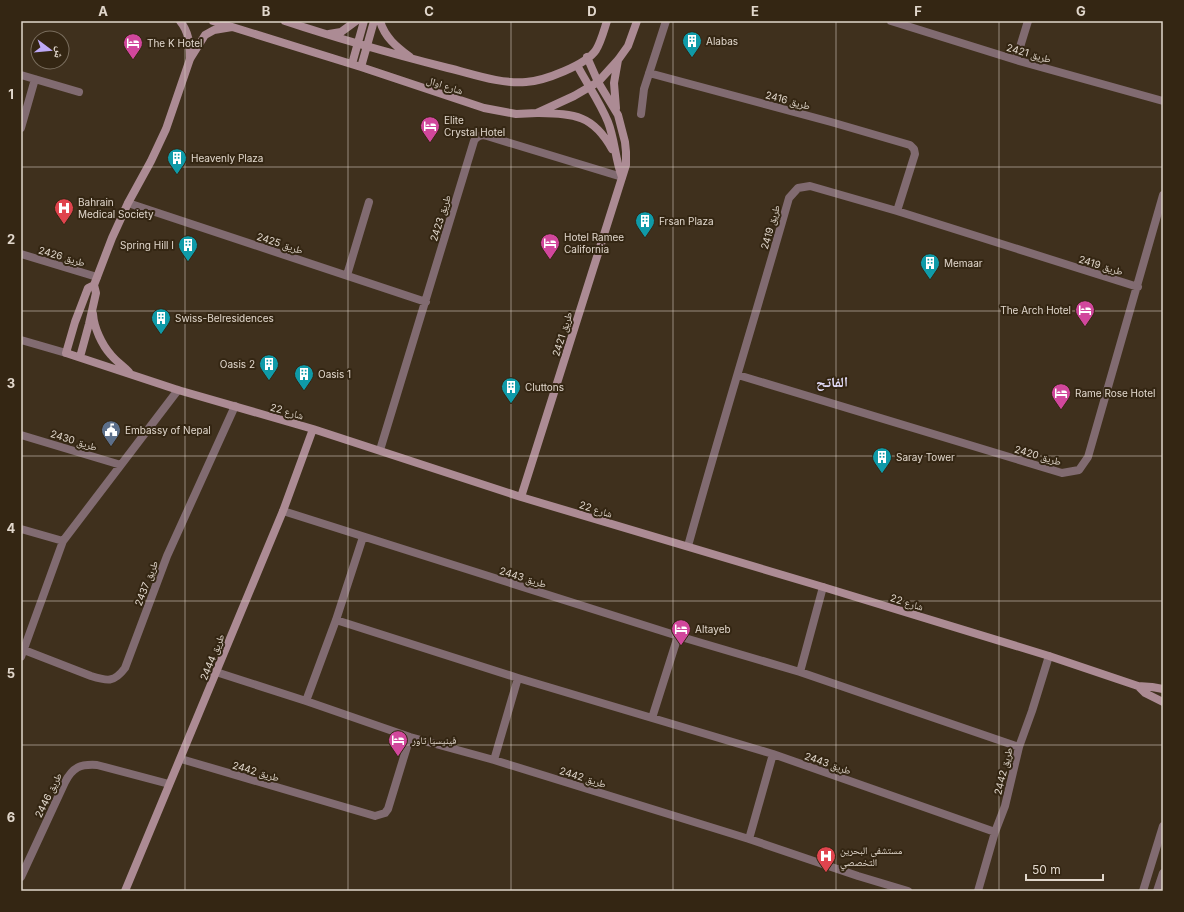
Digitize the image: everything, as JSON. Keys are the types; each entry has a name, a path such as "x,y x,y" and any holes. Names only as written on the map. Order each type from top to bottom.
{"street":[{"path":"180,21 189,39 190,59"},
{"name":"شارع اوال","path":"213,21 362,67 484,108 516,114 537,113 590,88 598,82 618,60 628,46 637,21"},
{"name":"شارع اوال","path":"285,21 412,59 506,82 542,80 577,65 596,50 607,21"},
{"path":"325,34 341,32 356,21"},
{"path":"352,64 364,21"},
{"path":"362,67 374,21"},
{"path":"380,21 382,29 386,35 412,59"},
{"path":"641,114 642,98 666,21"},
{"name":"طريق 2421","path":"891,21 1016,60 1163,101"},
{"path":"1016,60 1028,21"},
{"path":"66,353 75,322 88,288 94,285 98,277 112,238 128,203 151,161 166,129 190,59 205,35 214,30 233,27"},
{"name":"طريق 2421","path":"521,497 626,164 626,152 618,115 598,82 587,58"},
{"path":"618,60 614,83 618,115"},
{"path":"577,65 595,95 608,123 622,177"},
{"name":"طريق 2416","path":"649,73 910,145 914,149 915,154 897,211"},
{"path":"21,75 79,92"},
{"path":"21,128 34,79"},
{"path":"537,113 566,114 584,119 602,134 616,155"},
{"name":"طريق 2423","path":"380,450 476,138 484,135 488,136 622,177"},
{"name":"طريق 2419","path":"688,546 789,198 798,188 810,186 897,211 1138,287"},
{"name":"طريق 2420","path":"738,375 1062,473 1079,470 1088,457 1138,287 1163,195"},
{"path":"347,275 369,202"},
{"name":"طريق 2425","path":"128,203 426,302"},
{"name":"طريق 2426","path":"21,254 98,277"},
{"path":"80,357 96,293 94,285"},
{"path":"92,310 93,320 110,355 131,374"},
{"name":"شارع 22","path":"21,340 80,357 178,390 380,450 521,497 688,546 1049,656 1138,686 1145,693 1163,702"},
{"name":"طريق 2437","path":"178,390 62,540 23,653 102,679 114,680 119,676 125,668 167,556 235,406"},
{"name":"طريق 2444","path":"125,891 283,511 313,429"},
{"name":"طريق 2430","path":"21,435 121,465"},
{"name":"طريق 2443","path":"283,511 678,636 800,672 1019,747"},
{"path":"21,529 62,540"},
{"path":"306,701 336,620 363,537"},
{"path":"800,672 823,587"},
{"name":"طريق 2443","path":"336,620 518,678 772,754 996,832"},
{"path":"652,718 678,636"},
{"name":"طريق 2442","path":"978,891 1005,806 1019,747 1049,656"},
{"name":"طريق 2442","path":"216,672 410,737 494,760 749,839 858,876 908,891"},
{"path":"494,760 518,678"},
{"path":"1138,686 1152,686 1163,689"},
{"name":"طريق 2442","path":"181,759 375,816 385,813 388,809 410,737"},
{"path":"749,839 772,754"},
{"name":"طريق 2446","path":"21,877 23,866 69,774 76,768 86,764 97,765 170,784"},
{"path":"1143,891 1163,826"},
{"path":"1157,891 1163,873"}],"place":[{"name":"Alabas","path":"692,58"},
{"name":"The K Hotel","path":"133,60"},
{"name":"Elite Crystal Hotel","path":"430,143"},
{"name":"Heavenly Plaza","path":"177,175"},
{"name":"Bahrain Medical Society","path":"64,225"},
{"name":"Frsan Plaza","path":"645,238"},
{"name":"Hotel Ramee California","path":"550,260"},
{"name":"Spring Hill I","path":"188,262"},
{"name":"Memaar","path":"930,280"},
{"name":"The Arch Hotel","path":"1085,327"},
{"name":"Swiss-Belresidences","path":"161,335"},
{"name":"Oasis 2","path":"269,381"},
{"name":"Oasis 1","path":"304,391"},
{"name":"Cluttons","path":"511,404"},
{"name":"Rame Rose Hotel","path":"1061,410"},
{"name":"Embassy of Nepal","path":"111,447"},
{"name":"Saray Tower","path":"882,474"},
{"name":"Altayeb","path":"681,646"},
{"name":"فينيسيا تاور","path":"398,757"},
{"name":"مستشفى البحرين التخصصي","path":"826,873"}],"district":[{"name":"الفاتح","path":"832,382"}]}
